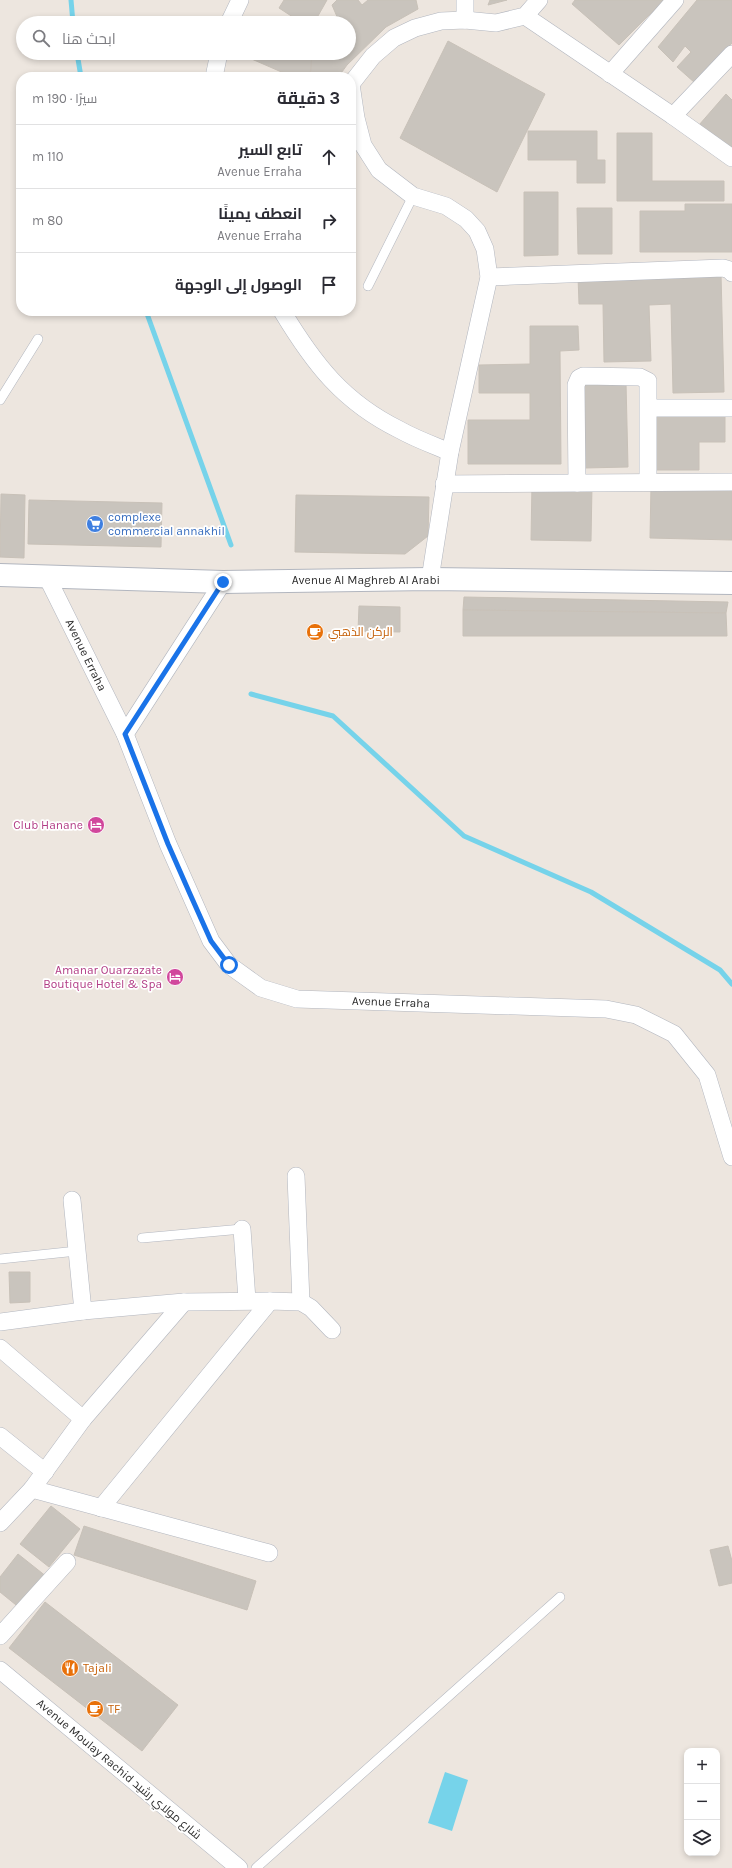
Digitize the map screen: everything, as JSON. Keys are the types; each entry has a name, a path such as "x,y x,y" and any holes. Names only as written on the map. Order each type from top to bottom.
{"main road":[{"name":"Avenue Al Maghreb Al Arabi","path":"0,575 223,582 430,579 732,584"}],"street":[{"path":"232,16 240,0"},
{"path":"465,0 465,20"},
{"path":"356,78 373,56 394,38 415,28 441,20 465,20 496,23 524,16 539,0"},
{"path":"610,74 675,0"},
{"path":"524,16 673,116 732,158"},
{"path":"673,116 732,54"},
{"path":"215,72 218,60"},
{"path":"356,118 363,146 379,170 413,196 446,206 466,219 477,231 484,249 489,277 450,452 430,579"},
{"path":"489,277 723,268 730,270 732,273"},
{"path":"285,316 303,347 321,370 343,392 366,411 400,430 450,452"},
{"path":"577,483 576,385 579,378 583,376 644,378 648,381 650,386 648,482"},
{"path":"649,408 732,408"},
{"path":"444,484 732,482"},
{"name":"Avenue Erraha","path":"47,577 125,734 168,844 211,941 229,965 261,988 297,999 606,1009 636,1015 674,1034 706,1075 732,1157"},
{"path":"125,734 223,582"},
{"path":"296,1176 301,1302"},
{"path":"72,1200 83,1311"},
{"path":"242,1230 247,1300"},
{"path":"0,1322 83,1311 184,1302 247,1300 301,1302 311,1308 332,1330"},
{"path":"102,1508 270,1301"},
{"path":"0,1523 32,1489 83,1419 184,1302"},
{"path":"0,1348 83,1419"},
{"path":"2,1441 45,1472"},
{"path":"32,1489 269,1553"},
{"path":"0,1636 67,1562"},
{"name":"Avenue Moulay Rachid شارع مولاي رشيد","path":"0,1670 239,1868"}],"lane":[{"path":"368,286 413,196"},
{"path":"0,400 38,339"},
{"path":"142,1238 242,1230"},
{"path":"0,1259 77,1251"},
{"path":"256,1868 560,1597"}],"water":[{"path":"445,1772 468,1780 452,1831 428,1823"}],"building":[{"path":"284,0 327,0 318,16 291,16 279,8"},
{"path":"337,0 358,0 362,5 368,0 416,0 418,9 386,27 356,56 356,16 337,16 332,5"},
{"path":"490,0 507,0 488,5"},
{"path":"575,0 664,0 619,45 572,4"},
{"path":"697,0 732,0 732,43 695,83 677,67 691,52 685,46 673,62 658,47"},
{"path":"448,41 545,94 497,192 400,138"},
{"path":"254,60 311,60 310,72 282,72"},
{"path":"311,60 352,60 342,72 310,72"},
{"path":"726,94 732,100 732,148 699,125"},
{"path":"528,131 597,131 597,160 605,160 605,183 577,183 577,160 528,160"},
{"path":"617,133 652,133 652,181 724,181 724,201 617,201"},
{"path":"524,192 558,192 558,255 524,256"},
{"path":"685,204 732,204 732,252 640,252 640,211 685,211"},
{"path":"577,208 612,208 612,254 578,254"},
{"path":"721,274 724,392 673,393 671,304 649,305 651,361 604,362 603,304 579,304 578,276"},
{"path":"530,326 578,326 579,350 560,351 561,464 468,464 468,420 530,420 530,393 479,393 479,365 530,364"},
{"path":"626,383 628,467 584,468 583,384"},
{"path":"656,416 725,416 725,442 699,442 699,470 656,470"},
{"path":"532,484 592,486 591,541 531,540"},
{"path":"651,485 732,487 732,540 650,538"},
{"path":"1,494 25,495 24,558 0,557"},
{"path":"296,495 429,497 428,536 405,554 295,552"},
{"name":"complexe commercial annakhil","path":"29,500 162,503 161,547 28,544"},
{"path":"464,597 728,602 726,613 463,610"},
{"path":"359,606 400,607 400,632 358,631"},
{"path":"463,610 726,613 727,636 463,636"},
{"path":"9,1272 30,1272 30,1302 10,1303"},
{"path":"51,1506 80,1529 49,1567 20,1544"},
{"path":"84,1526 256,1581 247,1610 74,1555"},
{"path":"728,1546 732,1561 732,1583 719,1586 710,1550"},
{"path":"18,1554 47,1577 21,1609 0,1592 0,1577"},
{"path":"45,1602 178,1705 142,1751 9,1648"}],"waterway":[{"path":"71,0 72,16"},
{"path":"78,60 80,72"},
{"path":"148,316 231,545"},
{"path":"251,694 333,716 464,836 591,892 720,970 732,984"}],"place":[{"name":"complexe commercial annakhil","path":"95,524"},
{"name":"الركن الذهبي","path":"315,632"},
{"name":"Club Hanane","path":"96,825"},
{"name":"Amanar Ouarzazate Boutique Hotel & Spa","path":"175,977"},
{"name":"Tajali","path":"70,1668"},
{"name":"TF","path":"95,1709"}],"route":[{"path":"223,582 125,734 168,844 211,941 229,965"}]}
